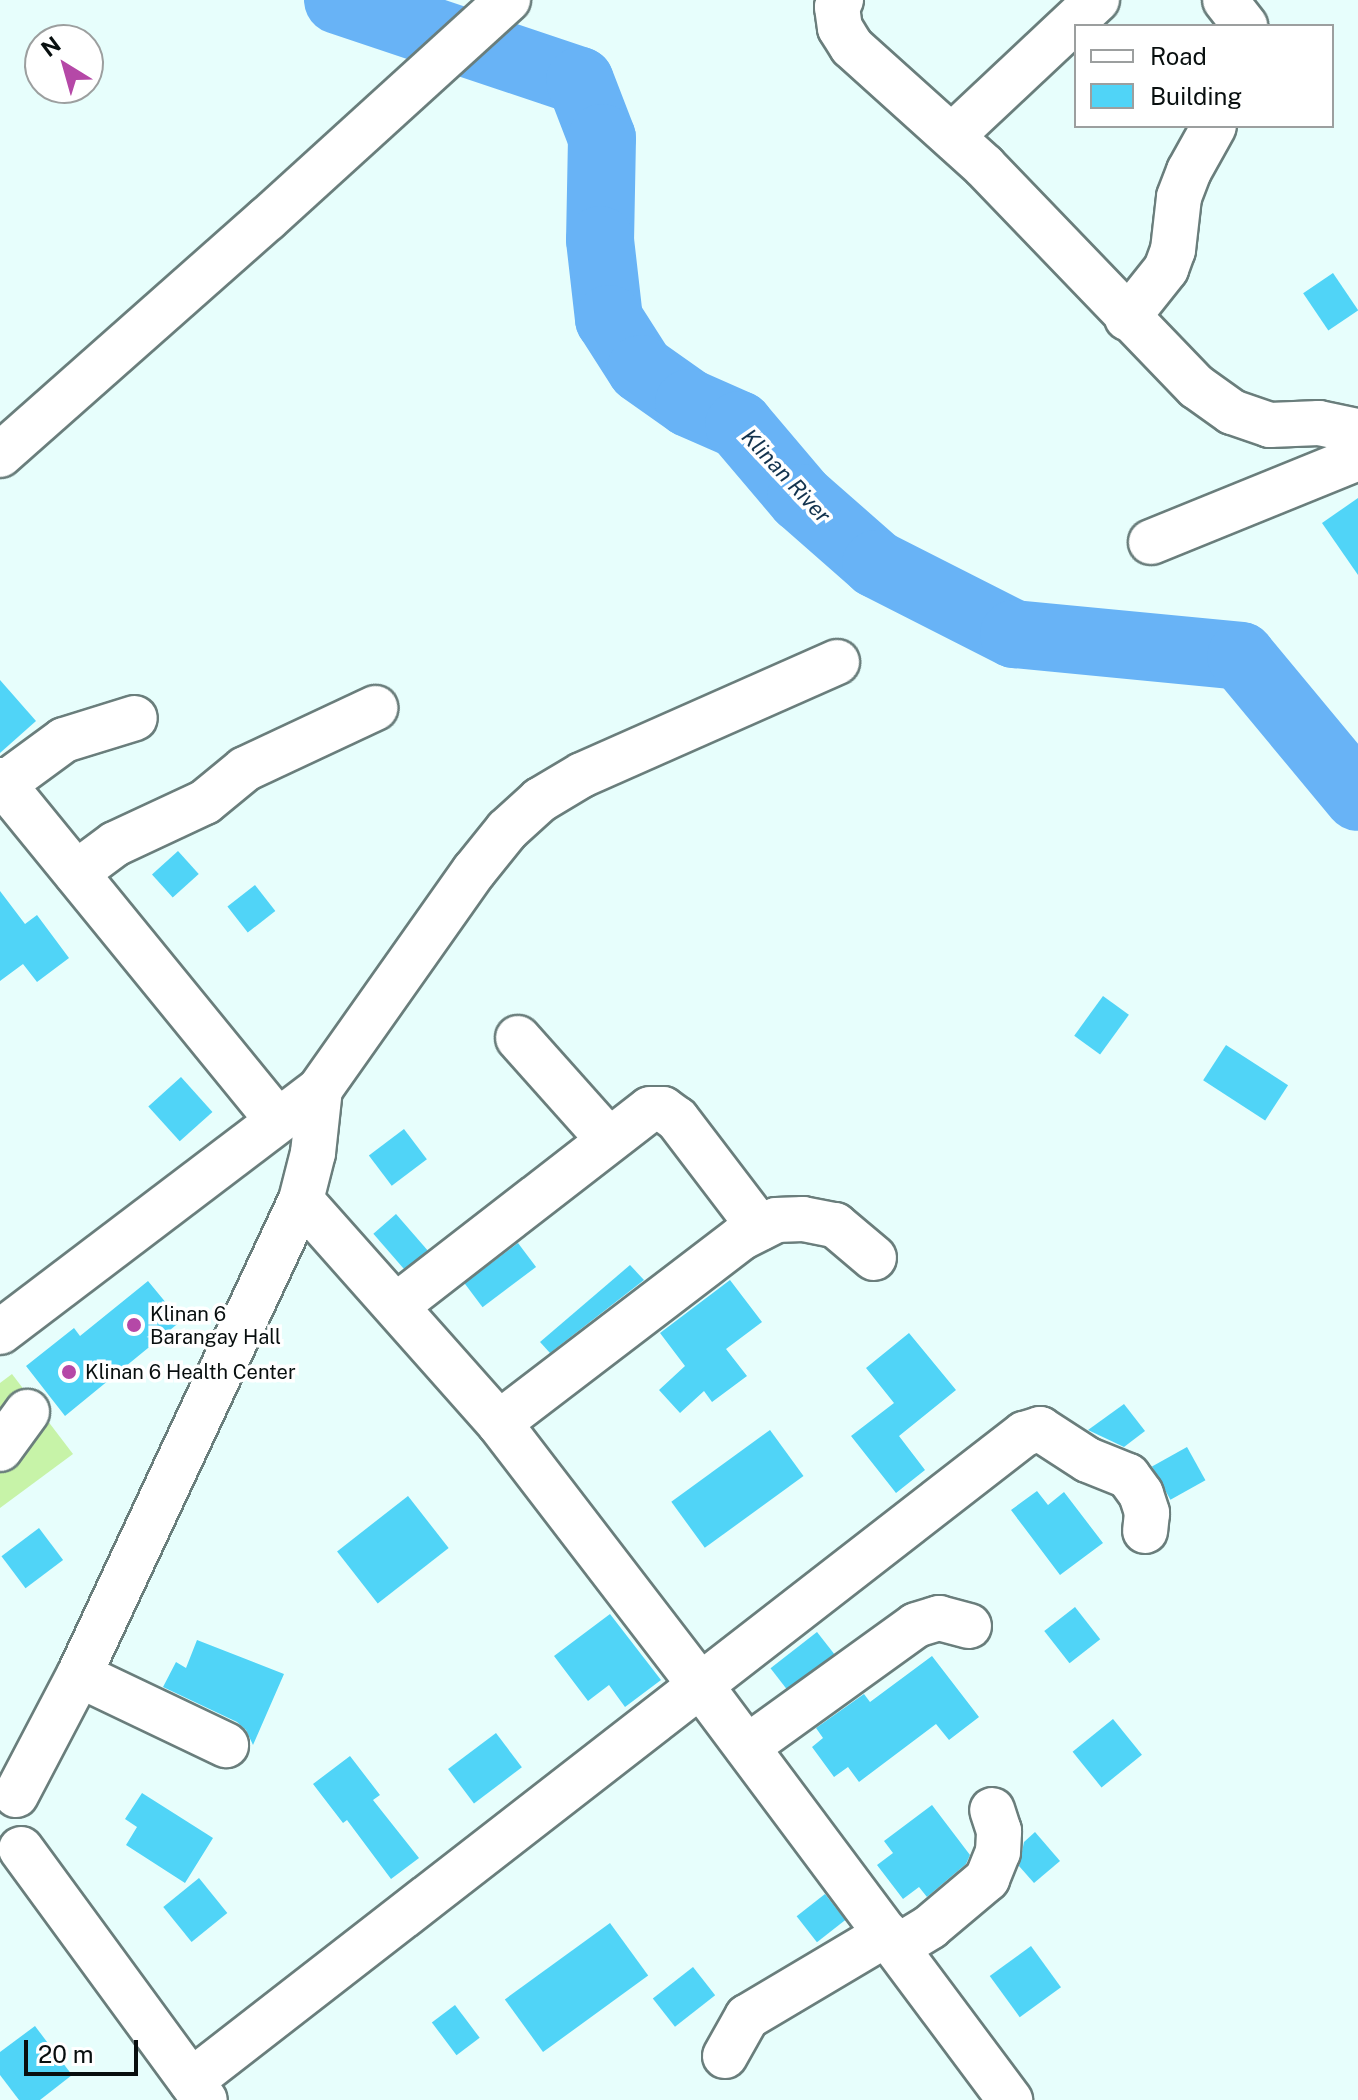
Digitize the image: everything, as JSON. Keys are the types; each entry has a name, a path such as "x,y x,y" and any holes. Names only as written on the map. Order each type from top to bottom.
{"street":[{"path":"0,455 508,0"},
{"path":"841,0 837,7 840,28 852,47 952,136 1197,387 1232,412 1270,425 1319,423 1358,431"},
{"path":"952,136 1097,0"},
{"path":"1225,0 1243,24"},
{"path":"1127,318 1166,269 1173,250 1179,197 1189,171 1213,128"},
{"path":"1151,542 1358,458"},
{"path":"0,1332 276,1119 320,1089 474,871 507,830 540,800 582,775 837,662"},
{"path":"76,873 115,844 205,802 245,769 375,708"},
{"path":"135,718 64,740 2,782 276,1119"},
{"path":"518,1038 608,1139"},
{"path":"320,1089 313,1153 301,1200 79,1675 8,1793 31,1810 33,1821 33,1832 10,1852 198,2090 701,1686 1024,1434 1040,1429 1088,1460 1128,1476 1141,1494 1147,1513 1145,1531"},
{"path":"396,1306 650,1109 663,1109 677,1119 760,1228"},
{"path":"301,1200 499,1423 701,1686 1010,2100"},
{"path":"499,1423 741,1238 776,1220 803,1219 835,1225 874,1258"},
{"path":"0,1449 27,1412"},
{"path":"747,1747 916,1625 939,1618 969,1626"},
{"path":"79,1675 226,1745"},
{"path":"725,2056 736,2030 747,2017 892,1941 930,1927 987,1879 998,1852 999,1831 992,1810"}],"green space":[{"path":"12,1374 73,1454 0,1508 0,1383"}],"building":[{"path":"1333,273 1358,310 1328,330 1303,293"},
{"path":"1358,498 1358,575 1322,523"},
{"path":"0,680 36,721 0,753"},
{"path":"178,851 199,874 173,897 152,874"},
{"path":"255,885 275,911 248,933 227,907"},
{"path":"0,891 25,924 37,915 69,958 37,982 23,964 0,981"},
{"path":"1103,996 1129,1015 1100,1054 1074,1036"},
{"path":"1226,1045 1288,1085 1265,1121 1203,1080"},
{"path":"181,1077 212,1112 180,1141 148,1106"},
{"path":"404,1129 427,1159 392,1186 369,1155"},
{"path":"396,1214 427,1250 405,1270 373,1234"},
{"path":"518,1243 536,1267 483,1307 464,1283"},
{"path":"630,1265 644,1280 550,1353 540,1342"},
{"path":"730,1280 762,1322 726,1349 747,1376 712,1402 704,1391 680,1413 659,1390 685,1366 660,1333"},
{"path":"148,1281 181,1321 65,1416 26,1366 74,1328 80,1336"},
{"path":"909,1333 956,1390 899,1436 925,1470 896,1493 851,1436 894,1403 866,1368"},
{"path":"1124,1404 1145,1431 1124,1447 1088,1430"},
{"path":"770,1430 804,1476 705,1548 671,1502"},
{"path":"1187,1447 1205,1480 1170,1500 1152,1466"},
{"path":"1037,1491 1048,1505 1064,1492 1103,1543 1060,1575 1011,1510"},
{"path":"408,1496 449,1548 378,1603 337,1551"},
{"path":"39,1528 63,1560 26,1588 1,1556"},
{"path":"1075,1607 1100,1639 1070,1663 1044,1631"},
{"path":"610,1614 661,1680 625,1707 609,1685 588,1701 554,1656"},
{"path":"817,1632 834,1654 788,1690 771,1668"},
{"path":"197,1640 284,1674 253,1745 246,1730 237,1722 163,1687 176,1662 186,1668"},
{"path":"932,1656 979,1717 949,1740 936,1724 859,1782 848,1767 834,1777 812,1747 823,1738 816,1728 864,1694 870,1702"},
{"path":"1113,1719 1142,1755 1102,1787 1073,1752"},
{"path":"496,1733 522,1767 474,1803 448,1769"},
{"path":"350,1756 380,1795 373,1800 419,1858 391,1879 347,1820 343,1823 313,1784"},
{"path":"142,1793 213,1838 185,1883 126,1845 137,1827 125,1819"},
{"path":"932,1805 970,1855 966,1864 927,1897 919,1887 903,1899 877,1865 893,1853 884,1841"},
{"path":"1035,1832 1060,1861 1034,1883 1019,1866 1024,1842"},
{"path":"199,1878 227,1913 192,1942 163,1907"},
{"path":"825,1894 845,1920 817,1942 797,1916"},
{"path":"610,1923 648,1976 543,2052 505,1999"},
{"path":"1031,1946 1061,1987 1020,2017 990,1976"},
{"path":"693,1967 715,1995 675,2027 653,1998"},
{"path":"455,2005 480,2038 457,2055 432,2022"},
{"path":"35,2026 72,2075 40,2100 19,2100 0,2075 0,2052"}],"waterway":[{"name":"Klinan River","path":"338,0 580,81 602,138 600,240 609,319 641,369 689,403 739,425 801,498 876,564 1014,634 1241,656 1358,797"}],"place":[{"name":"Klinan 6 Barangay Hall","path":"134,1325"},
{"name":"Klinan 6 Health Center","path":"69,1372"}]}
